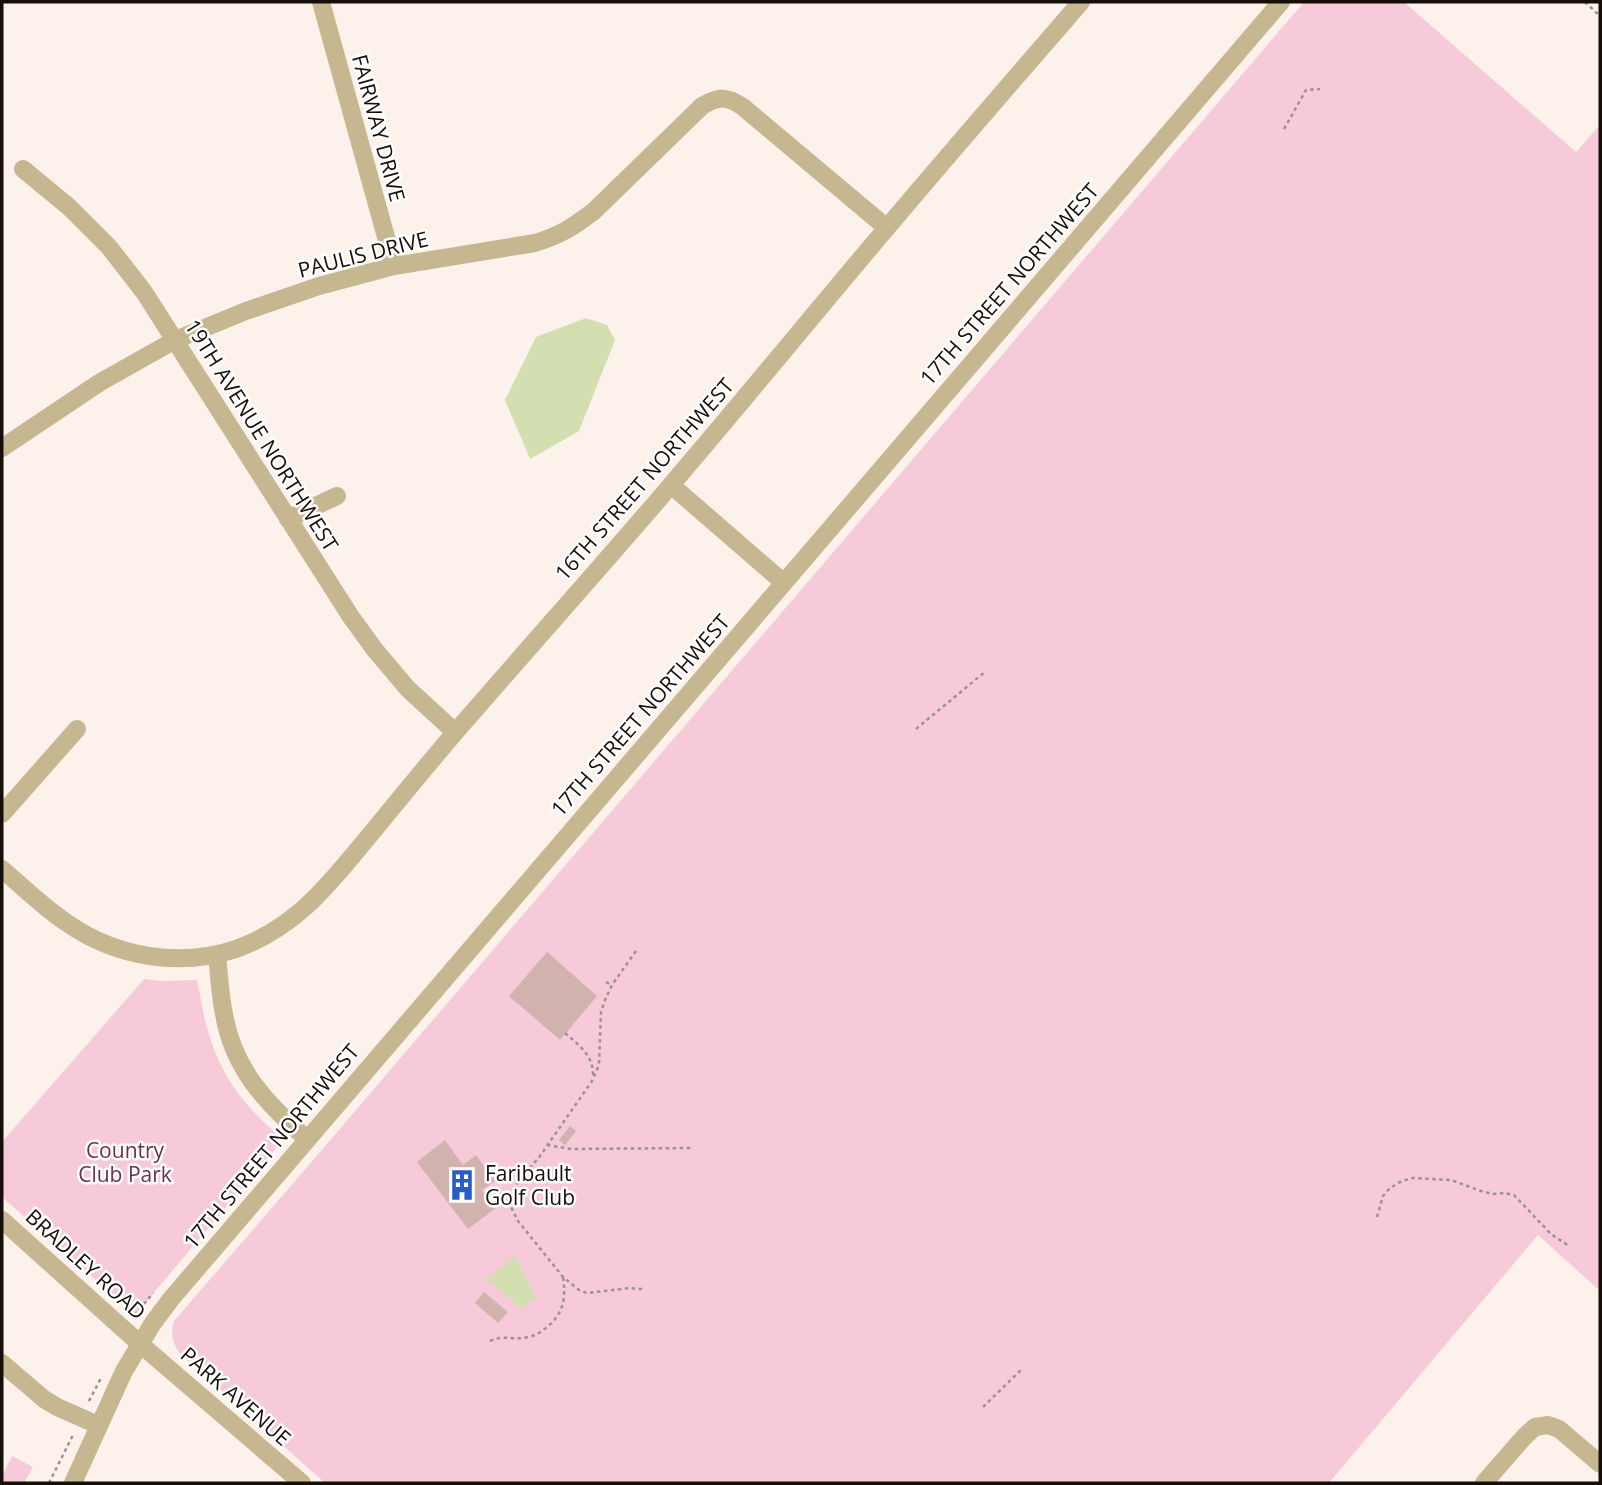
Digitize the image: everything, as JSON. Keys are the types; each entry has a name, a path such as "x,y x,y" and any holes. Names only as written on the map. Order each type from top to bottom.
{"street":[{"name":"FAIRWAY DRIVE","path":"321,2 394,266"},
{"name":"16TH STREET NORTHWEST","path":"2,869 62,920 89,937 133,954 156,958 217,954 267,935 302,911 325,888 455,732 671,485 1081,2"},
{"name":"17TH STREET NORTHWEST","path":"73,1483 124,1371 139,1343 171,1299 1281,2"},
{"name":"PAULIS DRIVE","path":"2,448 99,383 175,340 246,311 319,286 394,266 557,237 594,211 702,106 719,98 733,100 743,107 887,228"},
{"name":"19TH AVENUE NORTHWEST","path":"23,169 69,207 109,247 144,292 351,617 408,689 455,732"},
{"path":"671,485 783,582"},
{"path":"288,519 337,496"},
{"path":"2,814 77,729"},
{"path":"217,954 224,1016 233,1049 260,1094 307,1139"},
{"name":"BRADLEY ROAD","path":"2,1220 139,1343"},
{"name":"PARK AVENUE","path":"139,1343 302,1483"},
{"path":"2,1363 44,1399 98,1425"},
{"path":"1484,1483 1535,1427 1548,1425 1559,1429 1600,1464"}],"path":[{"path":"1585,2 1600,16"},
{"path":"1284,129 1307,90 1320,89"},
{"path":"916,729 986,671"},
{"path":"636,951 612,985 605,1000 601,1012 599,1065 592,1080 547,1145 517,1182 512,1192 510,1207 518,1221 571,1284 587,1293 643,1289"},
{"path":"606,982 612,985"},
{"path":"565,1033 585,1050 593,1069 592,1080"},
{"path":"547,1145 571,1149 692,1148"},
{"path":"1377,1217 1383,1196 1402,1181 1413,1178 1451,1180 1494,1195 1514,1195 1551,1234 1569,1247"},
{"path":"491,1341 505,1337 530,1337 550,1325 563,1308 564,1277"},
{"path":"984,1407 1023,1368"}],"green space":[{"name":"Faribault Golf Club","path":"1304,2 1404,2 1576,152 1600,125 1600,1291 1538,1235 1329,1483 325,1483 179,1353 173,1338 174,1321"},
{"name":"Country Club Park","path":"144,979 197,980 207,1028 221,1066 247,1105 283,1140 135,1315 2,1197 2,1142"},
{"path":"12,1456 33,1467 24,1483 2,1483 2,1476"}],"shaded area":[{"path":"586,318 607,325 615,340 579,431 530,459 505,400 536,337"},
{"path":"515,1256 536,1297 521,1309 486,1279"}],"building":[{"path":"547,952 597,996 560,1040 509,996"},
{"path":"570,1126 576,1131 565,1145 559,1140"},
{"name":"Faribault Golf Club","path":"445,1140 463,1165 476,1155 495,1181 482,1190 496,1208 468,1229 417,1162"},
{"path":"484,1292 508,1312 498,1323 475,1303"}],"place":[{"name":"Faribault Golf Club","path":"462,1185"}]}
